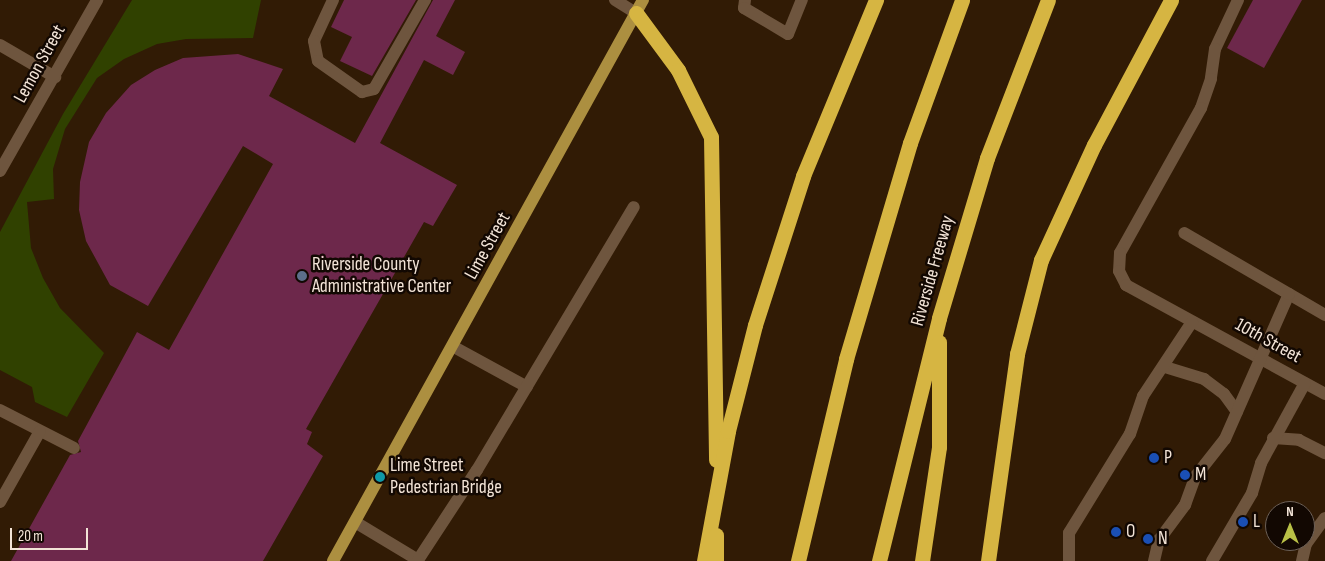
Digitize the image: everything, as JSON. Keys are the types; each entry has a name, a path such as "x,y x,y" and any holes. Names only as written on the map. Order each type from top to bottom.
{"highway":[{"path":"704,561 728,431 753,335 803,176 876,0"},
{"path":"798,561 846,359 910,143 962,0"},
{"name":"Riverside Freeway","path":"879,561 939,318 987,158 1048,0"},
{"path":"988,561 1017,354 1041,260 1094,145 1171,0"},
{"path":"639,6 678,70 711,137 716,561"},
{"path":"922,561 939,447 939,318"}],"main road":[{"name":"Lime Street","path":"333,561 454,347 639,6"}],"street":[{"name":"Lemon Street","path":"0,172 97,0"},
{"path":"333,0 314,41 318,61 362,92 369,92 425,0"},
{"path":"615,0 639,6"},
{"path":"746,0 744,8 788,34 802,0"},
{"name":"10th Street","path":"1238,0 1215,49 1211,78 1201,108 1120,253 1119,271 1126,285 1325,394"},
{"path":"0,46 55,77"},
{"path":"355,522 418,560 527,387 634,207"},
{"path":"1184,233 1325,315"},
{"path":"1154,561 1159,540 1185,505 1195,477 1224,439 1262,358 1289,294"},
{"path":"1069,561 1069,533 1130,434 1143,396 1165,367 1192,322"},
{"path":"454,347 527,387"},
{"path":"1165,367 1204,379 1224,394 1237,412"},
{"path":"1212,561 1252,493 1273,438 1305,383"},
{"path":"0,410 74,448"},
{"path":"0,502 40,431"},
{"path":"1273,438 1299,440 1325,453"},
{"path":"1302,561 1306,544 1325,518"}],"green space":[{"path":"132,0 261,0 253,38 186,39 157,44 124,59 97,78 65,129 53,169 54,199 27,202 31,248 43,278 60,308 104,353 67,417 35,402 32,387 0,370 0,232 63,114"}],"building":[{"path":"344,0 416,0 372,76 340,61 352,37 331,27"},
{"path":"433,0 455,0 436,36 465,52 453,75 424,60 380,143 457,185 433,226 424,222 306,429 312,432 307,444 323,456 263,561 11,561 70,455 81,452 78,441 137,332 169,350 273,164 243,146 148,306 110,285 86,241 79,210 80,182 89,142 106,113 131,85 155,70 183,58 238,54 283,69 269,96 355,143"},
{"path":"1253,0 1302,0 1264,68 1227,48"}],"place":[{"name":"Riverside County Administrative Center","path":"302,276"},
{"name":"P","path":"1154,458"},
{"name":"M","path":"1185,475"},
{"name":"Lime Street Pedestrian Bridge","path":"380,477"},
{"name":"L","path":"1243,522"},
{"name":"O","path":"1116,532"},
{"name":"N","path":"1148,539"}]}
